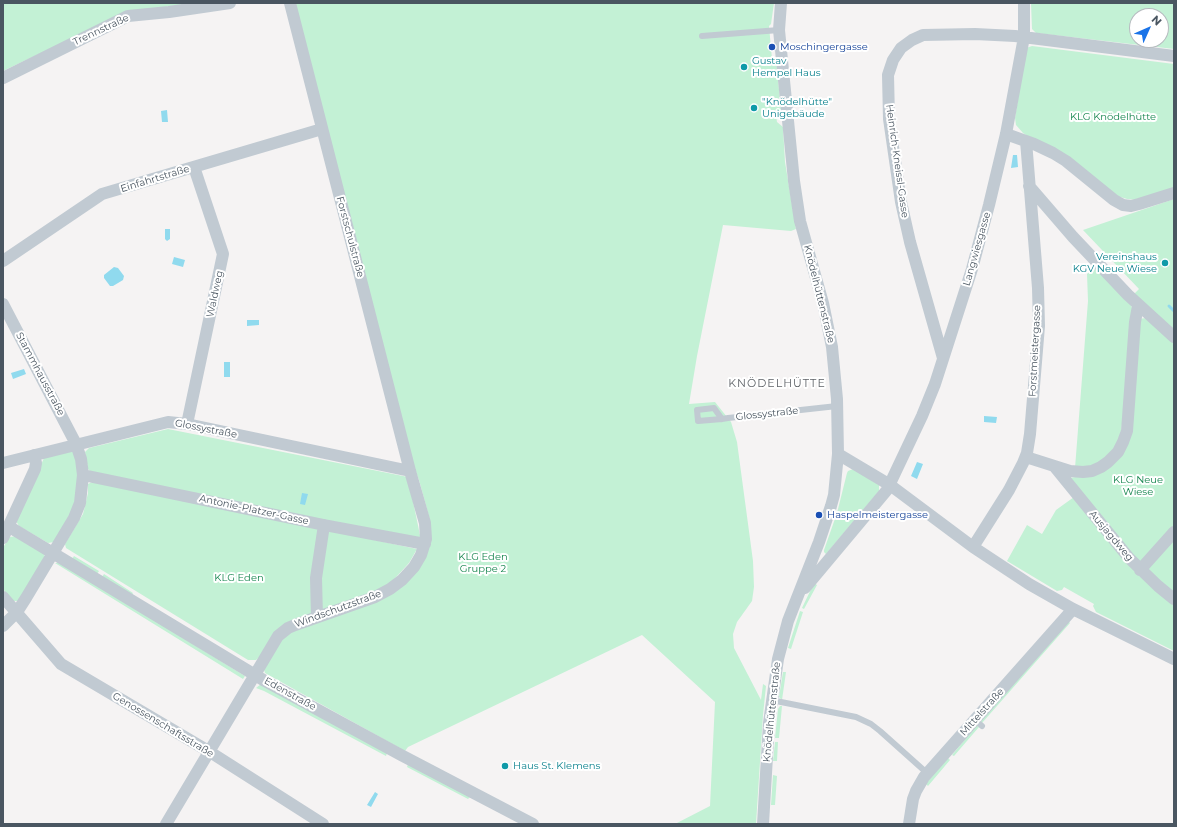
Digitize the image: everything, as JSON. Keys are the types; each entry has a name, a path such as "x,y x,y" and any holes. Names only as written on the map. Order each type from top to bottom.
{"street":[{"name":"Trennstraße","path":"3,78 128,16 230,3"},
{"name":"Forstschulstraße","path":"290,3 410,470"},
{"name":"Knödelhüttenstraße","path":"763,824 771,700 781,644 794,603 819,542 831,506 834,495 838,454 837,406 829,332 817,279 800,220 796,200 779,30 781,3"},
{"name":"Langwiesgasse","path":"890,485 922,416 944,358 983,233 1006,134 1024,37 1024,3"},
{"name":"Heinrich-Kneissl-Gasse","path":"944,358 910,242 901,202 889,119 888,75 893,60 901,48 912,40 923,35 975,34 1024,37 1174,56"},
{"name":"Einfahrtstraße","path":"3,261 102,194 322,129"},
{"path":"1006,134 1042,148 1066,161 1114,200 1123,205 1135,205 1174,193"},
{"name":"Forstmeistergasse","path":"973,547 1009,490 1026,457 1030,427 1039,326 1037,280 1026,141"},
{"name":"Waldweg","path":"187,424 223,254 194,167"},
{"path":"1029,186 1138,306 1174,337"},
{"name":"Stammhausstraße","path":"3,304 76,444 81,459 83,476 82,492 78,508 54,553 17,612"},
{"path":"1026,457 1079,472 1092,471 1108,462 1121,447 1128,426 1135,322 1138,306"},
{"name":"Glossystraße","path":"3,464 164,422 187,424 410,470"},
{"path":"838,454 890,485 973,547 1029,584 1073,609 1174,659"},
{"path":"3,538 35,469 36,463 34,455"},
{"name":"Ausjagdweg","path":"1054,466 1140,570 1174,598"},
{"name":"Windschutzstraße","path":"166,824 256,675 274,642 281,634 291,626 376,596 390,589 402,580 414,567 421,555 427,534 410,470"},
{"name":"Antonie-Platzer-Gasse","path":"83,476 425,544"},
{"name":"Knödelhüttenstraße","path":"794,603 814,576 880,499 890,485"},
{"path":"317,617 316,578 324,525"},
{"name":"Edenstraße","path":"8,526 256,675 401,755 533,824"},
{"path":"1140,570 1174,532"},
{"name":"Genossenschaftsstraße","path":"3,597 61,664 210,752 323,824"},
{"name":"Mittelstraße","path":"913,816 916,791 924,786 927,773 978,723 1073,609"},
{"path":"3,626 17,612"}],"lane":[{"path":"702,36 779,30"},
{"name":"Glossystraße","path":"722,419 714,408 697,410 698,421 722,419 837,406"},
{"path":"771,700 856,717 871,724 927,773"}],"green space":[{"path":"3,3 194,3 127,12 3,71"},
{"name":"KLG Eden Gruppe 2","path":"295,3 774,3 771,24 769,26 772,59 776,60 781,109 776,115 777,122 783,127 785,162 796,229 791,231 723,225 689,404 715,402 731,422 737,442 753,561 754,587 752,601 737,622 733,634 734,648 761,700 763,684 766,686 756,824 675,824 710,806 715,702 642,635 408,747 405,751 265,673 264,670 281,639 293,629 401,586 430,520 419,480 409,453"},
{"path":"1031,3 1174,3 1174,49 1165,48 1169,48 1169,8 1129,8 1129,44 1036,33 1032,29"},
{"name":"KLG Knödelhütte","path":"1032,46 1174,64 1174,189 1137,200 1117,196 1023,133 1016,125 1015,118 1026,48"},
{"path":"1174,199 1174,330 1134,294 1139,289 1083,230"},
{"name":"KLG Neue Wiese","path":"1095,267 1131,305 1132,308 1124,426 1117,447 1097,466 1075,468 1088,301 1087,274"},
{"name":"KLG Neue Wiese","path":"1146,318 1174,341 1174,528 1143,562 1138,562 1070,478 1091,474 1117,457 1138,319"},
{"path":"168,429 408,477 421,540 91,472 88,469 85,452 89,448"},
{"path":"68,450 74,452 79,469 74,507 54,542 48,543 19,526 16,521 44,458"},
{"path":"853,469 879,485 879,491 826,554 824,550 837,513 847,473"},
{"name":"KLG Eden","path":"92,482 320,528 313,614 256,660 248,660 66,548 65,544 83,514 88,493 88,484"},
{"name":"KLG Neue Wiese","path":"1074,497 1174,603 1174,651 1096,612 1093,606 1094,604 1064,587 1062,590 1057,591 1007,561 1027,525 1042,534 1056,510"},
{"path":"327,530 417,549 409,563 388,586 321,611 320,572"},
{"path":"16,536 44,554 45,557 19,601 13,601 3,589 3,548 10,537"},
{"path":"1174,537 1174,594 1147,572 1148,566"},
{"path":"74,556 99,571 97,574 72,559"},
{"path":"55,563 61,563 245,676 243,679"},
{"path":"104,574 133,593 132,595 102,577"},
{"path":"814,583 817,585 804,609 802,608"},
{"path":"800,611 803,612 791,649 788,648"},
{"path":"1068,621 1070,623 982,723 980,721"},
{"path":"783,672 786,672 782,700 779,697"},
{"path":"261,684 387,753 386,756 256,688"},
{"path":"782,706 779,738 775,738 778,709"},
{"path":"977,725 979,727 954,756 952,755"},
{"path":"775,742 778,742 777,761 773,761"},
{"path":"948,758 950,760 928,786 926,784 928,781"},
{"path":"408,764 470,797 468,799 407,767"},
{"path":"773,775 777,776 775,805 771,805"}],"water":[{"path":"167,110 168,122 162,122 161,111"},
{"path":"1013,155 1017,155 1018,167 1011,168"},
{"path":"165,229 170,229 170,239 167,241 165,239"},
{"path":"174,257 185,260 183,267 172,264"},
{"path":"114,267 118,268 124,276 123,280 113,286 110,286 104,278 104,275"},
{"path":"247,320 259,320 259,325 247,326"},
{"path":"224,362 230,362 230,377 224,377"},
{"path":"24,369 26,374 13,379 11,373"},
{"path":"984,416 997,417 996,423 984,422"},
{"path":"917,462 923,464 917,479 911,476"},
{"path":"302,493 308,494 305,505 300,504"},
{"path":"375,792 378,794 371,807 367,805"}],"waterway":[{"path":"1169,306 1174,311"}],"place":[{"name":"Moschingergasse","path":"772,47"},
{"name":"Gustav Hempel Haus","path":"744,67"},
{"name":"\"Knödelhütte\" Unigebäude","path":"754,108"},
{"name":"Vereinshaus KGV Neue Wiese","path":"1165,263"},
{"name":"Haspelmeistergasse","path":"819,515"},
{"name":"Haus St. Klemens","path":"505,766"}],"district":[{"name":"KNÖDELHÜTTE","path":"777,384"}]}
